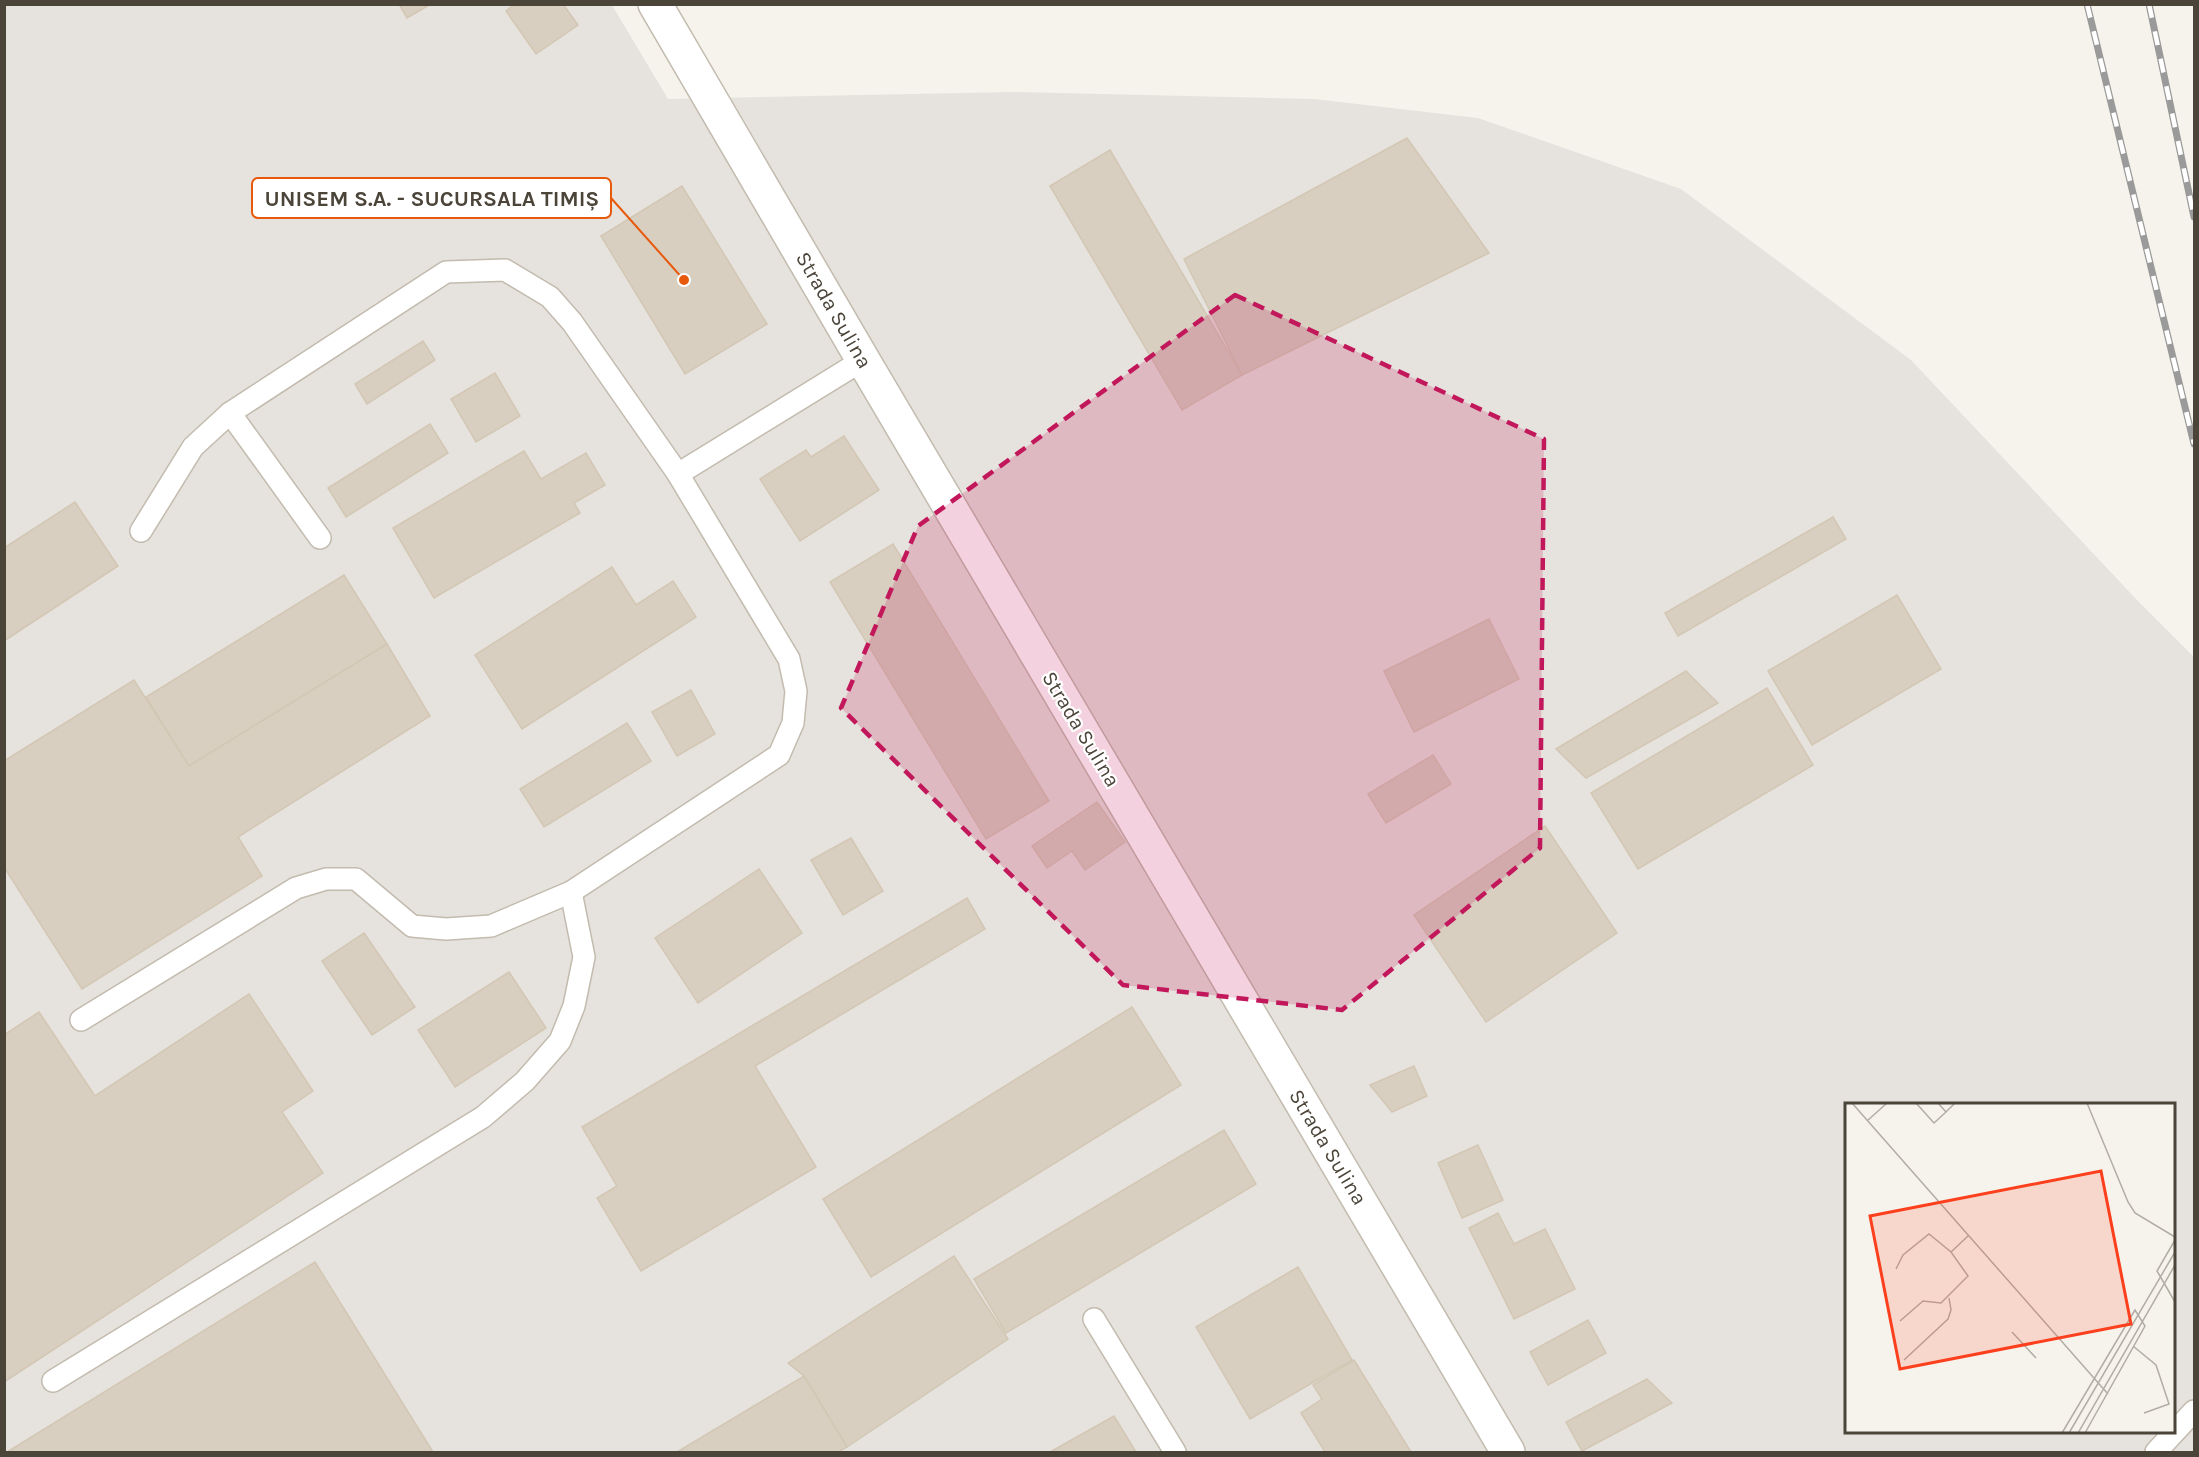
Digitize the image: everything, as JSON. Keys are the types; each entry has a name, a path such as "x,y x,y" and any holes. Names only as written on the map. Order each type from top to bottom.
{"street":[{"name":"Strada Sulina","path":"655,4 1508,1452"}],"lane":[{"path":"81,1020 296,888 326,879 356,879 412,926 446,929 491,926 571,892 779,755 793,723 796,691 789,659 678,474 572,322 550,297 505,270 446,272 230,413 192,447 141,531"},
{"path":"678,474 863,360"},
{"path":"230,413 320,538"},
{"path":"53,1381 483,1118 525,1081 560,1041 574,1006 584,957 571,892"},
{"path":"1094,1319 1175,1452"},
{"path":"2175,1432 2194,1411"},
{"path":"2156,1452 2174,1433"}],"highlighted area":[{"path":"1235,295 1544,439 1540,848 1342,1010 1123,985 841,708 918,526"}],"shaded area":[{"path":"5,5 612,5 668,99 1012,92 1314,99 1478,118 1681,189 1911,360 2137,600 2194,657 2194,1452 5,1452"}],"building":[{"path":"399,4 431,4 407,18"},
{"path":"515,4 563,4 578,25 536,54 506,11"},
{"path":"1407,138 1489,253 1242,375 1184,259"},
{"path":"1110,150 1242,375 1182,410 1050,186"},
{"path":"682,186 767,324 685,374 601,236"},
{"path":"423,341 435,360 367,404 355,384"},
{"path":"495,373 520,416 476,442 451,399"},
{"path":"430,424 448,453 346,517 328,488"},
{"path":"844,436 879,490 800,541 760,479 806,450 811,457"},
{"path":"524,451 541,479 586,453 605,485 574,503 580,513 434,598 393,528"},
{"path":"75,502 118,566 4,641 4,548"},
{"path":"1833,517 1846,539 1678,636 1665,613"},
{"path":"893,544 1049,801 986,839 830,582"},
{"path":"612,567 636,605 673,581 696,617 522,729 475,655"},
{"path":"344,575 387,644 189,766 146,697"},
{"path":"1897,595 1941,669 1812,745 1768,671"},
{"path":"1489,619 1519,679 1414,732 1384,671"},
{"path":"387,644 430,716 238,837 262,876 82,989 4,867 4,761 134,680 189,766"},
{"path":"1686,671 1718,703 1586,778 1556,749"},
{"path":"1767,688 1813,765 1638,869 1591,793"},
{"path":"691,690 715,734 677,756 652,712"},
{"path":"627,723 651,761 544,827 520,789"},
{"path":"1433,755 1451,784 1386,823 1368,794"},
{"path":"1097,802 1125,842 1085,870 1072,851 1047,868 1032,846"},
{"path":"1545,826 1617,933 1486,1022 1414,915"},
{"path":"851,838 883,891 843,915 811,860"},
{"path":"759,869 802,933 698,1003 655,938"},
{"path":"967,898 985,929 755,1066 816,1167 641,1271 597,1198 617,1186 582,1127"},
{"path":"364,933 415,1007 372,1035 322,961"},
{"path":"509,972 546,1028 455,1087 418,1030"},
{"path":"249,994 313,1091 282,1112 323,1173 4,1382 4,1035 39,1012 95,1096"},
{"path":"1132,1007 1181,1085 871,1277 823,1199"},
{"path":"1414,1066 1427,1096 1392,1112 1370,1085"},
{"path":"1224,1130 1256,1184 1006,1333 974,1279"},
{"path":"1478,1145 1503,1200 1462,1218 1438,1163"},
{"path":"1498,1213 1514,1244 1545,1229 1575,1289 1514,1319 1469,1228"},
{"path":"954,1256 1008,1339 847,1447 804,1376 788,1363"},
{"path":"315,1262 433,1452 7,1452"},
{"path":"1298,1267 1352,1360 1250,1419 1196,1327"},
{"path":"1588,1320 1606,1353 1548,1385 1530,1352"},
{"path":"1354,1360 1411,1452 1325,1452 1301,1413 1322,1399 1313,1385"},
{"path":"804,1376 847,1447 838,1452 677,1452"},
{"path":"1647,1379 1672,1403 1582,1451 1566,1422"},
{"path":"1114,1416 1136,1452 1050,1452"}],"railway":[{"path":"2087,4 2194,444"},
{"path":"2149,4 2194,217"}],"place":[{"name":"UNISEM S.A. - SUCURSALA TIMIȘ","path":"684,280"}]}
